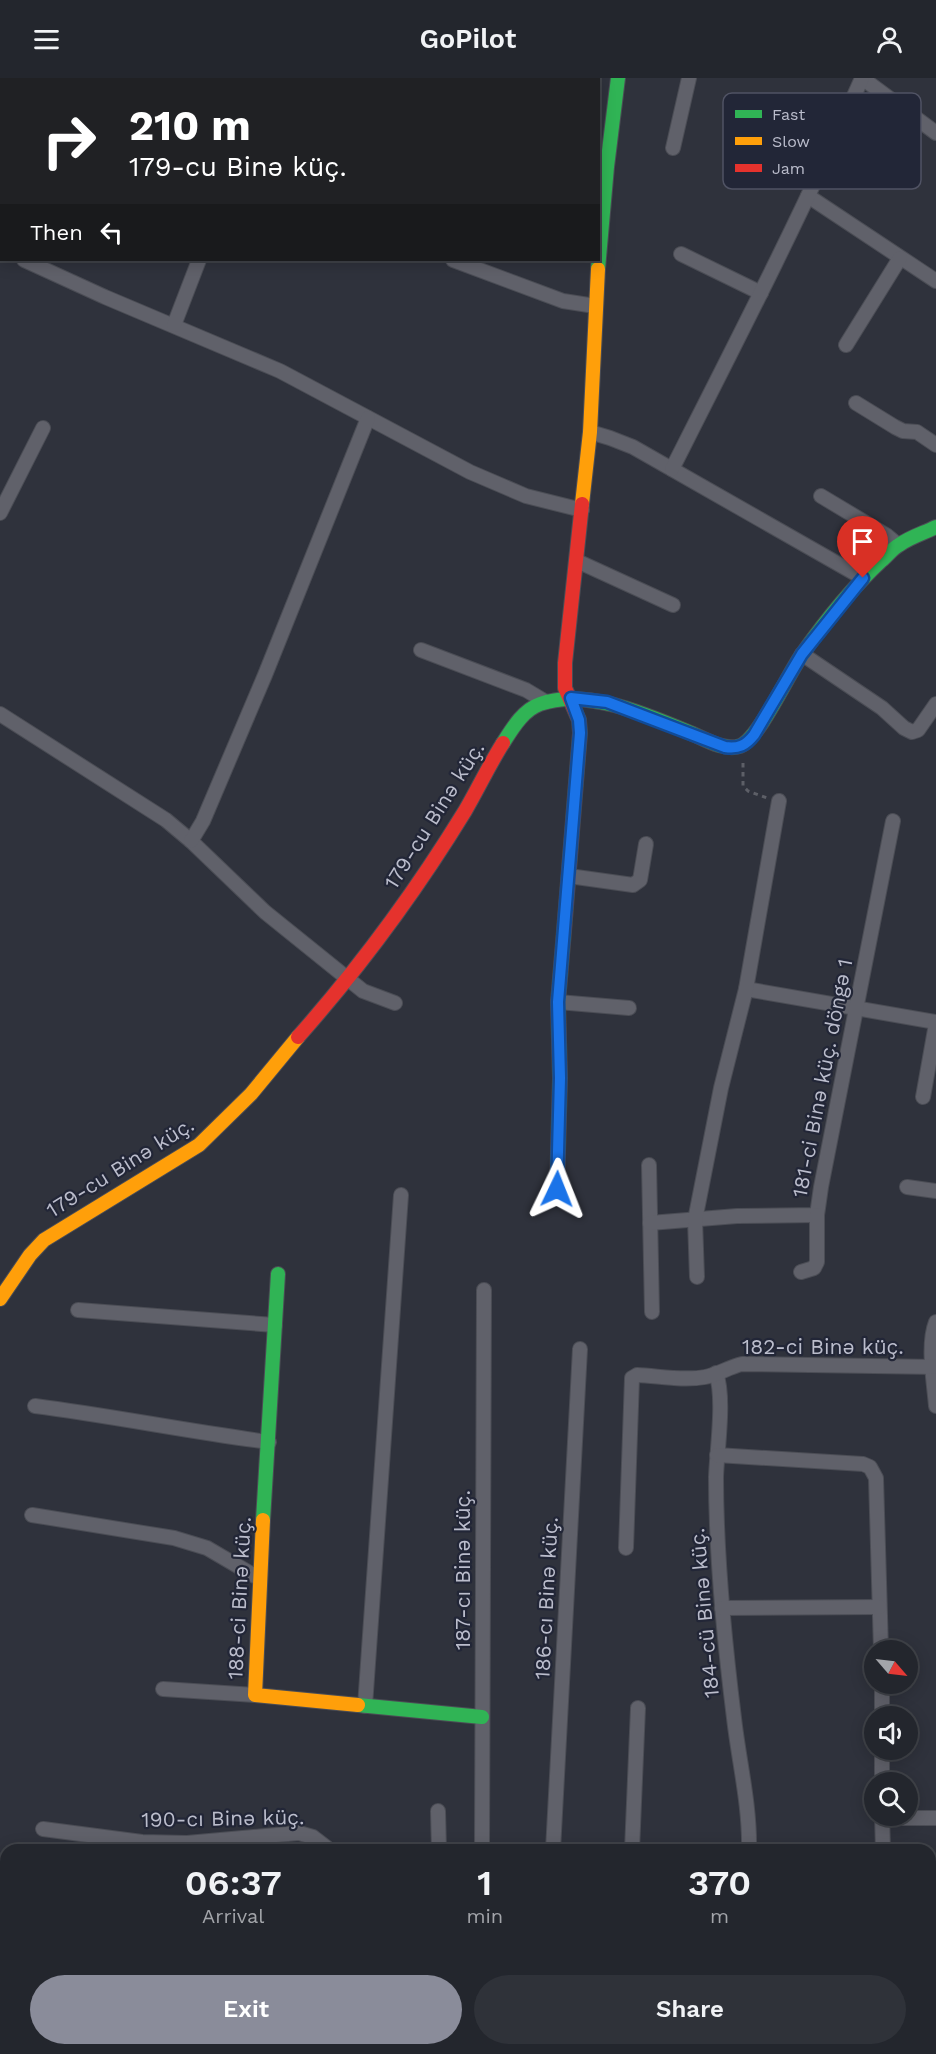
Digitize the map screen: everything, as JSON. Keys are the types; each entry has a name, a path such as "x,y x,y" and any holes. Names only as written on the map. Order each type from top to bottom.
{"street":[{"path":"600,248 618,78"},
{"path":"673,148 689,78"},
{"path":"855,93 862,78 882,93"},
{"path":"921,122 936,133"},
{"path":"672,468 811,189"},
{"path":"808,196 936,281"},
{"path":"681,254 761,293"},
{"path":"846,345 900,258"},
{"path":"26,261 280,371 470,472 526,496 582,510"},
{"path":"174,325 199,261"},
{"path":"456,261 563,301 595,306"},
{"path":"557,1189 560,1090 558,1002 580,733 579,720 566,688 565,663 590,432 599,261"},
{"path":"856,403 895,427 903,431 917,432 936,445"},
{"path":"191,841 203,821 265,675 368,418"},
{"path":"0,513 43,428"},
{"path":"590,432 633,447 863,578"},
{"path":"822,496 886,535 898,545"},
{"path":"736,748 747,744 754,735 802,654 863,578 898,545 936,527"},
{"path":"577,561 673,604"},
{"path":"421,650 526,690 546,702"},
{"path":"802,654 882,708 903,728 912,732 918,730 936,704"},
{"name":"179-cu Binə küç.","path":"0,1299 4,1285 44,1240 199,1145 279,1062 372,948 440,849 514,726 527,710 546,702 571,698 607,702 725,747 736,748"},
{"path":"0,714 131,797 191,841 265,912 363,991 395,1003"},
{"path":"697,1277 695,1220 723,1079 746,988 779,801"},
{"name":"181-ci Binə küç. döngə 1","path":"650,1223 737,1216 817,1215 893,821"},
{"path":"569,876 633,885 640,880 646,844"},
{"path":"746,988 936,1023 923,1097"},
{"path":"558,1002 629,1008"},
{"path":"649,1165 652,1312"},
{"path":"907,1187 936,1191"},
{"path":"365,1706 401,1196"},
{"path":"801,1272 814,1268 817,1262 817,1215"},
{"name":"188-ci Binə küç.","path":"279,1274 255,1695 482,1717"},
{"name":"187-cı Binə küç.","path":"482,1844 484,1290"},
{"path":"78,1310 275,1325"},
{"path":"936,1322 932,1332 936,1406"},
{"name":"186-cı Binə küç.","path":"553,1844 580,1349"},
{"name":"182-ci Binə küç.","path":"626,1548 632,1378 637,1375 707,1377 728,1367 742,1364 934,1367"},
{"name":"184-cü Binə küç.","path":"716,1373 720,1393 717,1512 722,1608 734,1721 748,1810 749,1844"},
{"path":"35,1406 269,1442"},
{"path":"717,1455 863,1464 870,1467 876,1478 881,1640"},
{"path":"32,1515 174,1538 207,1548 260,1579"},
{"path":"722,1608 879,1607"},
{"path":"163,1689 255,1695"},
{"path":"632,1844 638,1708"},
{"path":"438,1811 439,1844"},
{"path":"918,1818 936,1818"},
{"path":"882,1826 883,1844"},
{"name":"190-cı Binə küç.","path":"43,1829 142,1842 187,1843 299,1833 313,1836 322,1844"}],"path":[{"path":"736,748 743,764 743,786 759,796 779,801"}],"traffic: fast":[{"path":"600,246 618,78"},
{"path":"598,269 599,261"},
{"path":"503,743 518,720 534,707 558,700 577,699 597,701 638,712 722,746 740,746 748,741 765,719 803,653 850,593 895,548 936,527"},
{"path":"557,1189 560,1078 558,1002 564,931"},
{"path":"263,1520 278,1274"},
{"path":"358,1705 482,1717"}],"traffic: slow":[{"path":"582,504 590,432 598,269"},
{"path":"0,1299 30,1255 44,1240 199,1145 251,1094 298,1037"},
{"path":"263,1520 255,1695 358,1705"}],"traffic: jam":[{"path":"564,931 580,733 579,720 565,688 565,663 582,504"},
{"path":"298,1037 365,956 407,899 465,811 503,743"}],"route":[{"path":"557,1189 560,1078 558,1002 580,733 579,720 571,698 607,702 725,747 736,748 747,744 802,654 863,578"}]}
